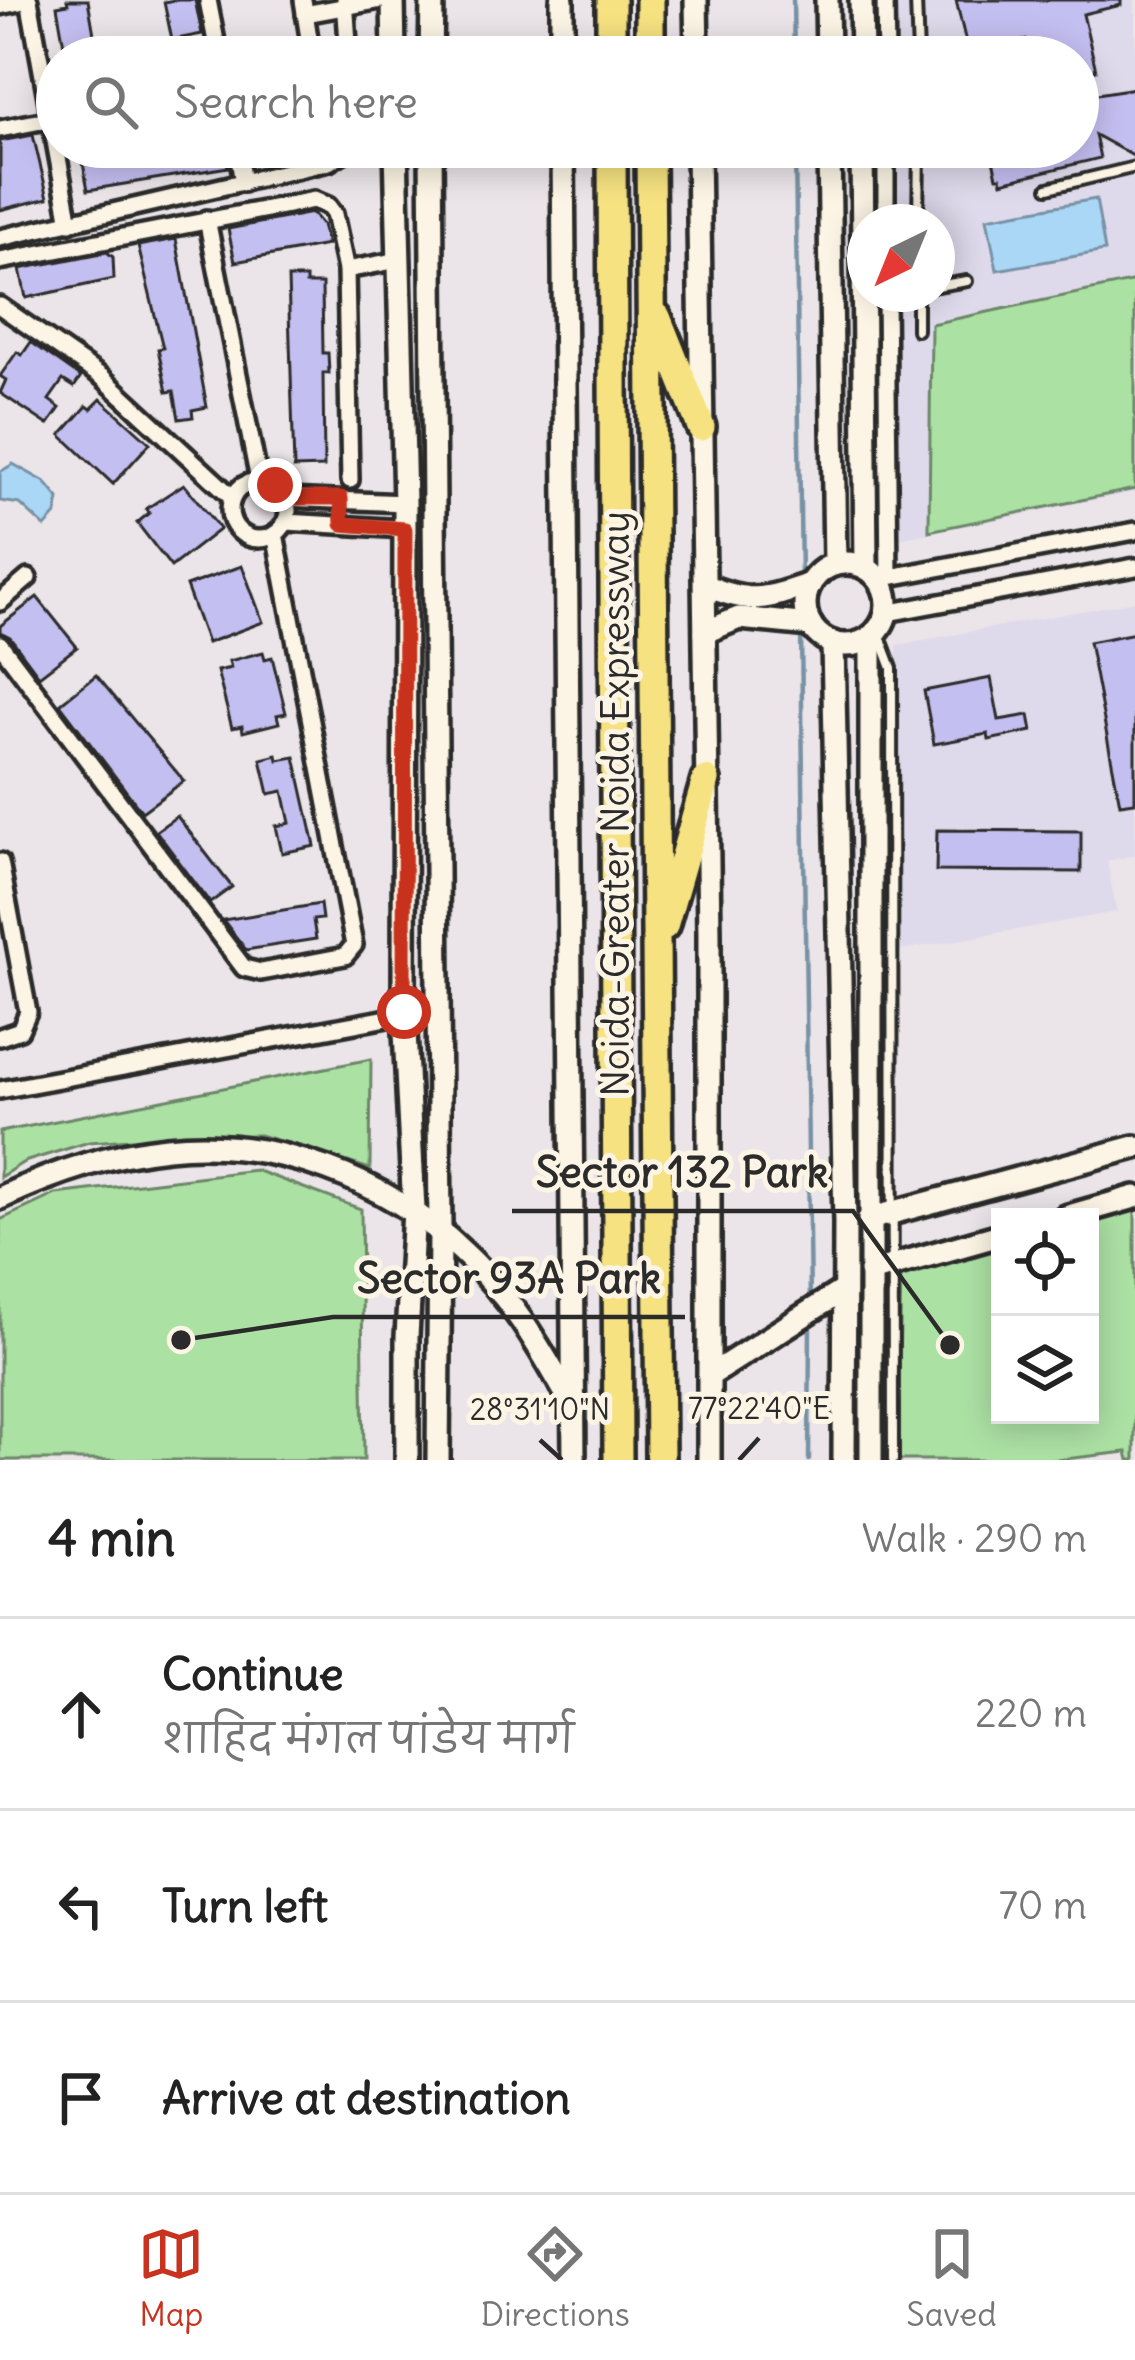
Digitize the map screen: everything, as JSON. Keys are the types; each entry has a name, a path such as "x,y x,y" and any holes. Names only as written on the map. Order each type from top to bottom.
{"highway":[{"path":"611,0 611,36"},
{"path":"650,0 650,36"},
{"name":"Noida-Greater Noida Expressway","path":"611,168 618,1460"},
{"name":"Noida-Greater Noida Expressway","path":"650,168 660,1460"},
{"path":"651,302 700,427"},
{"path":"655,956 706,780"}],"street":[{"path":"0,6 29,0 36,36"},
{"path":"208,0 215,36"},
{"path":"304,7 381,0"},
{"path":"393,0 394,36"},
{"path":"431,36 432,0"},
{"path":"562,0 562,36"},
{"path":"696,0 697,36"},
{"path":"827,0 828,36"},
{"path":"861,0 862,36"},
{"path":"886,0 886,36"},
{"path":"345,3 348,36"},
{"path":"0,129 36,122"},
{"path":"61,168 70,223"},
{"path":"240,168 243,183"},
{"path":"0,238 243,183 287,168"},
{"path":"397,168 405,502 404,1012 414,1210 407,1460"},
{"path":"430,168 438,1460"},
{"path":"563,168 574,1460"},
{"path":"698,168 709,1460"},
{"path":"829,168 836,564"},
{"path":"863,168 866,204"},
{"path":"886,168 886,204"},
{"path":"0,261 207,219 322,202 334,214 346,270 350,480"},
{"path":"207,219 259,481"},
{"path":"346,270 399,260"},
{"path":"0,306 66,349 118,391 232,497"},
{"path":"871,1460 868,1219 879,946 878,627 886,595 878,575 872,312"},
{"path":"405,502 286,498 275,485 259,481 243,485 232,497 230,514 243,534 259,539 280,528 342,524 405,529"},
{"path":"0,644 244,968 261,972 345,956 354,946 280,528 286,498"},
{"path":"341,498 342,524"},
{"path":"705,586 757,600 810,584 836,564 878,575 1135,531"},
{"path":"810,584 806,612 811,625 833,644 853,645 878,627 1135,567"},
{"path":"0,602 28,578"},
{"path":"705,632 739,618 811,625"},
{"path":"833,644 844,1199 833,1298 844,1460"},
{"path":"0,862 5,917 28,1012 20,1030 0,1037"},
{"path":"0,1090 436,1009"},
{"path":"0,1198 74,1166 169,1147 247,1150 302,1161 414,1210 466,1254 521,1319 573,1407"},
{"path":"868,1219 1135,1147"},
{"path":"1096,1208 1135,1197"},
{"path":"870,1272 991,1238"},
{"path":"709,1376 833,1298"}],"lane":[{"path":"916,0 917,36"},
{"path":"1048,188 1135,167"},
{"path":"918,204 919,168"},
{"path":"955,283 967,281"},
{"path":"917,312 917,330"},
{"path":"879,946 894,1265 893,1460"}],"shaded area":[{"path":"893,0 1135,0 1135,492 899,539 896,312 955,312 955,204 895,204 895,168 1099,168 1099,36 893,36"},
{"path":"1135,601 1135,855 1107,861 1117,912 897,951 897,645"}],"green space":[{"path":"1135,281 1135,489 929,531 931,324"},
{"path":"371,1059 370,1169 260,1135 173,1136 89,1142 24,1162 0,1177 0,1132"},
{"path":"255,1170 361,1209 364,1460 0,1460 0,1220 56,1194"},
{"path":"1135,1209 1135,1460 1129,1460 1127,1452 1056,1460 897,1460 901,1274 991,1249 991,1424 1099,1424 1099,1219"}],"water":[{"path":"1096,199 1105,251 997,270 987,218"},
{"path":"13,464 45,482 59,499 56,515 45,527 20,504 0,501 0,472"}],"building":[{"path":"67,0 88,0 94,36 62,36 57,6 68,4"},
{"path":"195,0 202,34 171,36 164,2"},
{"path":"956,0 1121,0 1121,5 1083,14 1088,36 964,36"},
{"path":"1135,88 1135,157 1099,137 1099,94"},
{"path":"33,135 36,168 41,168 48,198 0,210 0,141"},
{"path":"84,168 222,168 88,190"},
{"path":"995,168 1059,168 1002,182"},
{"path":"312,213 322,225 327,245 235,262 228,229"},
{"path":"176,239 207,407 192,410 193,417 179,419 174,391 167,392 158,349 163,348 138,246"},
{"path":"107,252 113,257 114,279 26,298 20,269"},
{"path":"288,278 322,284 323,353 328,353 329,373 323,373 324,467 294,468"},
{"path":"31,342 81,377 74,387 63,380 49,400 60,408 48,425 0,393 6,380 0,376 17,352 22,355"},
{"path":"101,399 150,443 113,484 61,435 87,406 91,409"},
{"path":"184,484 220,529 171,567 137,523 149,513 146,509"},
{"path":"242,566 263,622 207,643 186,586"},
{"path":"37,597 77,647 39,676 10,637 0,632 0,626"},
{"path":"1135,633 1135,802 1120,804 1089,642"},
{"path":"263,652 265,659 272,657 286,713 277,715 279,723 243,732 242,726 232,728 217,671 231,668 229,661"},
{"path":"96,675 184,781 142,812 60,704"},
{"path":"991,678 999,720 1029,715 1032,731 934,744 924,691"},
{"path":"277,755 278,760 295,757 315,846 282,853 276,826 290,823 283,791 269,794 261,759"},
{"path":"177,816 232,887 210,903 156,831"},
{"path":"937,830 1081,831 1081,872 936,871"},
{"path":"320,904 322,919 313,920 316,939 246,950 223,920"}],"waterway":[{"path":"793,0 794,36"},
{"path":"795,168 801,578"},
{"path":"801,632 810,1304"},
{"path":"809,1460 810,1322"}],"place":[{"name":"Sector 93A Park","path":"181,1340"},
{"name":"Sector 132 Park","path":"950,1345"}],"route":[{"path":"275,485 286,498 341,498 342,524 405,529 404,1012"}]}
